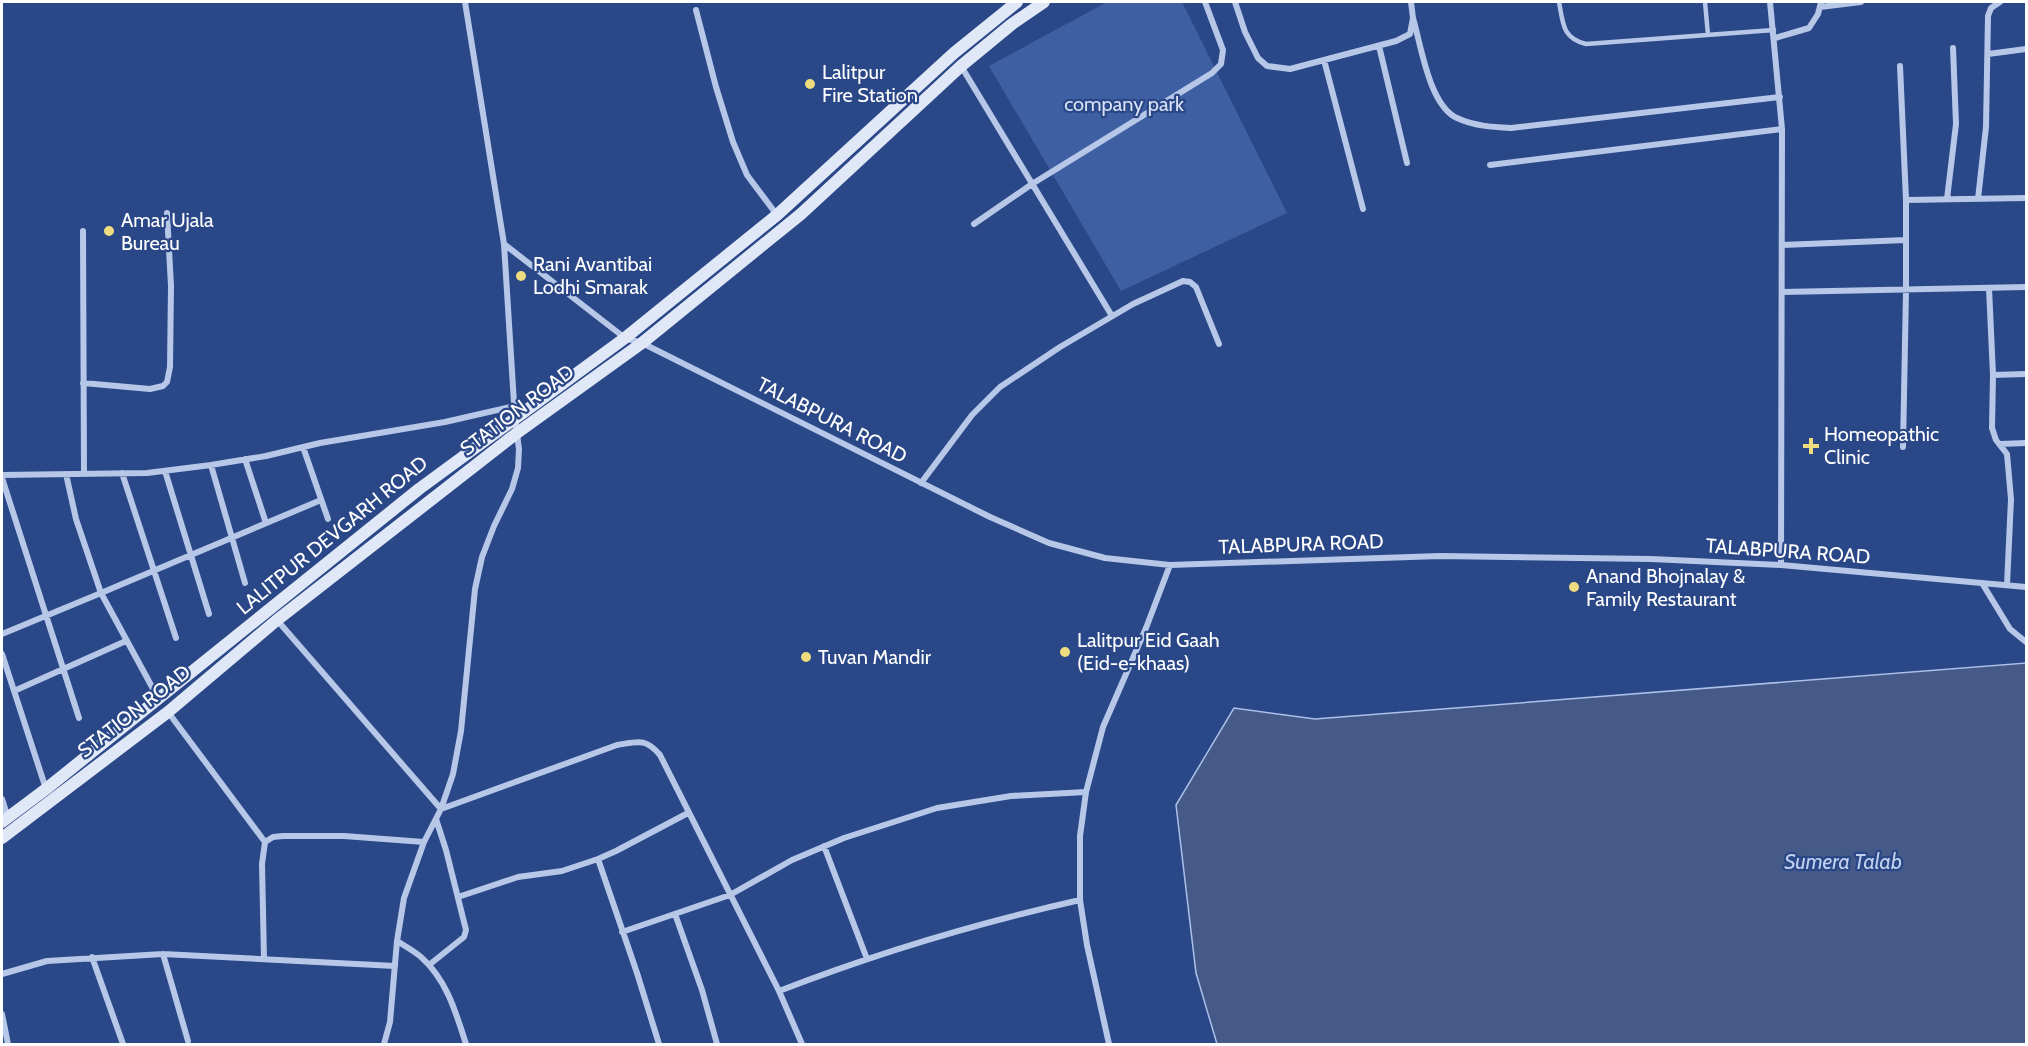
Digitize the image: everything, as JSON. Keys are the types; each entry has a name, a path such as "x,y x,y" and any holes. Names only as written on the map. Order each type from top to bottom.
{"main road":[{"name":"LALITPUR DEVGARH ROAD","path":"5,821 419,489 625,338 777,215 954,53 1017,2"},
{"name":"STATION ROAD","path":"2,837 168,712 277,620 517,433 642,343 801,214 961,66 1012,24 1044,2"}],"street":[{"path":"384,1044 390,1022 397,941 404,898 424,842 441,809 453,774 461,731 475,589 482,557 512,489 518,468 519,450 504,244 465,2"},
{"path":"974,224 1032,184 1212,74 1221,64 1223,50 1206,2"},
{"path":"1235,2 1245,32 1258,58 1268,66 1290,69 1396,41 1410,34 1413,18"},
{"path":"1411,2 1413,18 1432,86 1441,104 1454,117 1477,125 1511,128 1780,97"},
{"path":"1770,2 1782,129 1781,565"},
{"path":"1775,38 1809,28 1815,21 1820,4 1861,2"},
{"path":"1978,199 1986,127 1988,15 1991,8 2000,2"},
{"path":"696,10 733,142 747,175 777,215"},
{"path":"1378,46 1407,163"},
{"path":"1947,199 1956,124 1953,48"},
{"path":"1988,54 2026,50"},
{"path":"1324,60 1363,208"},
{"path":"961,66 1112,316"},
{"path":"1900,66 1906,200 1903,447"},
{"path":"1490,165 1782,129"},
{"path":"1906,200 2026,198"},
{"path":"83,382 150,389 163,386 167,382 170,367 171,286 167,213"},
{"path":"83,231 84,474"},
{"path":"1782,245 1906,240"},
{"path":"504,244 625,338"},
{"path":"921,483 972,415 1000,387 1112,316 1174,284 1190,282 1196,287 1218,344"},
{"path":"1782,292 2026,287"},
{"path":"1989,288 1992,428 1996,440 2004,449 2008,459 2011,499 2007,585"},
{"name":"TALABPURA ROAD","path":"625,338 642,343 990,517 1049,543 1105,558 1170,565 1440,556 1651,559 1781,565 2026,587"},
{"path":"1992,375 2026,374"},
{"path":"79,718 2,477 165,471 211,465 445,422 515,406"},
{"path":"2000,444 2026,443"},
{"path":"303,447 328,519"},
{"path":"245,459 266,523"},
{"path":"211,465 245,583"},
{"path":"165,471 209,614"},
{"path":"122,473 176,639"},
{"path":"66,474 76,519 101,594 158,699"},
{"path":"2,634 321,500"},
{"path":"1109,1044 1087,945 1080,900 1080,836 1086,792 1103,727 1146,628 1170,565"},
{"path":"1982,583 2010,630 2026,642"},
{"path":"277,620 441,809"},
{"path":"14,691 126,641"},
{"path":"2,654 46,789"},
{"path":"168,712 265,842 262,864 264,959"},
{"path":"441,809 617,746 642,741 652,746 660,755 779,991 802,1044"},
{"path":"622,932 730,895 792,860 844,838 937,808 1011,796 1086,792"},
{"path":"2,799 5,821"},
{"path":"458,897 519,877 561,871 598,859 688,813"},
{"path":"429,965 464,938 466,930 436,819"},
{"path":"265,842 273,837 283,836 344,836 424,842"},
{"path":"824,846 867,959"},
{"path":"598,859 659,1044"},
{"path":"779,991 867,959 1002,918 1080,900"},
{"path":"675,914 702,990 717,1044"},
{"path":"397,941 429,965 450,996 466,1044"},
{"path":"2,974 47,961 163,954 395,966"},
{"path":"163,954 188,1041"},
{"path":"92,957 123,1044"},
{"path":"2,1014 8,1044"}],"lane":[{"path":"1559,2 1567,34 1575,41 1586,44 1774,30"},
{"path":"1705,2 1708,35"}],"green space":[{"name":"company park","path":"1107,2 1182,2 1287,213 1121,291 989,66"}],"water":[{"name":"Sumera Talab","path":"2026,663 2026,1044 1217,1044 1196,973 1176,805 1234,708 1315,719"}],"place":[{"name":"Lalitpur Fire Station","path":"810,84"},
{"name":"Amar Ujala Bureau","path":"109,231"},
{"name":"Rani Avantibai Lodhi Smarak","path":"521,276"},
{"name":"Homeopathic Clinic","path":"1811,446"},
{"name":"Anand Bhojnalay & Family Restaurant","path":"1574,587"},
{"name":"Lalitpur Eid Gaah (Eid-e-khaas)","path":"1065,652"},
{"name":"Tuvan Mandir","path":"806,657"}]}
